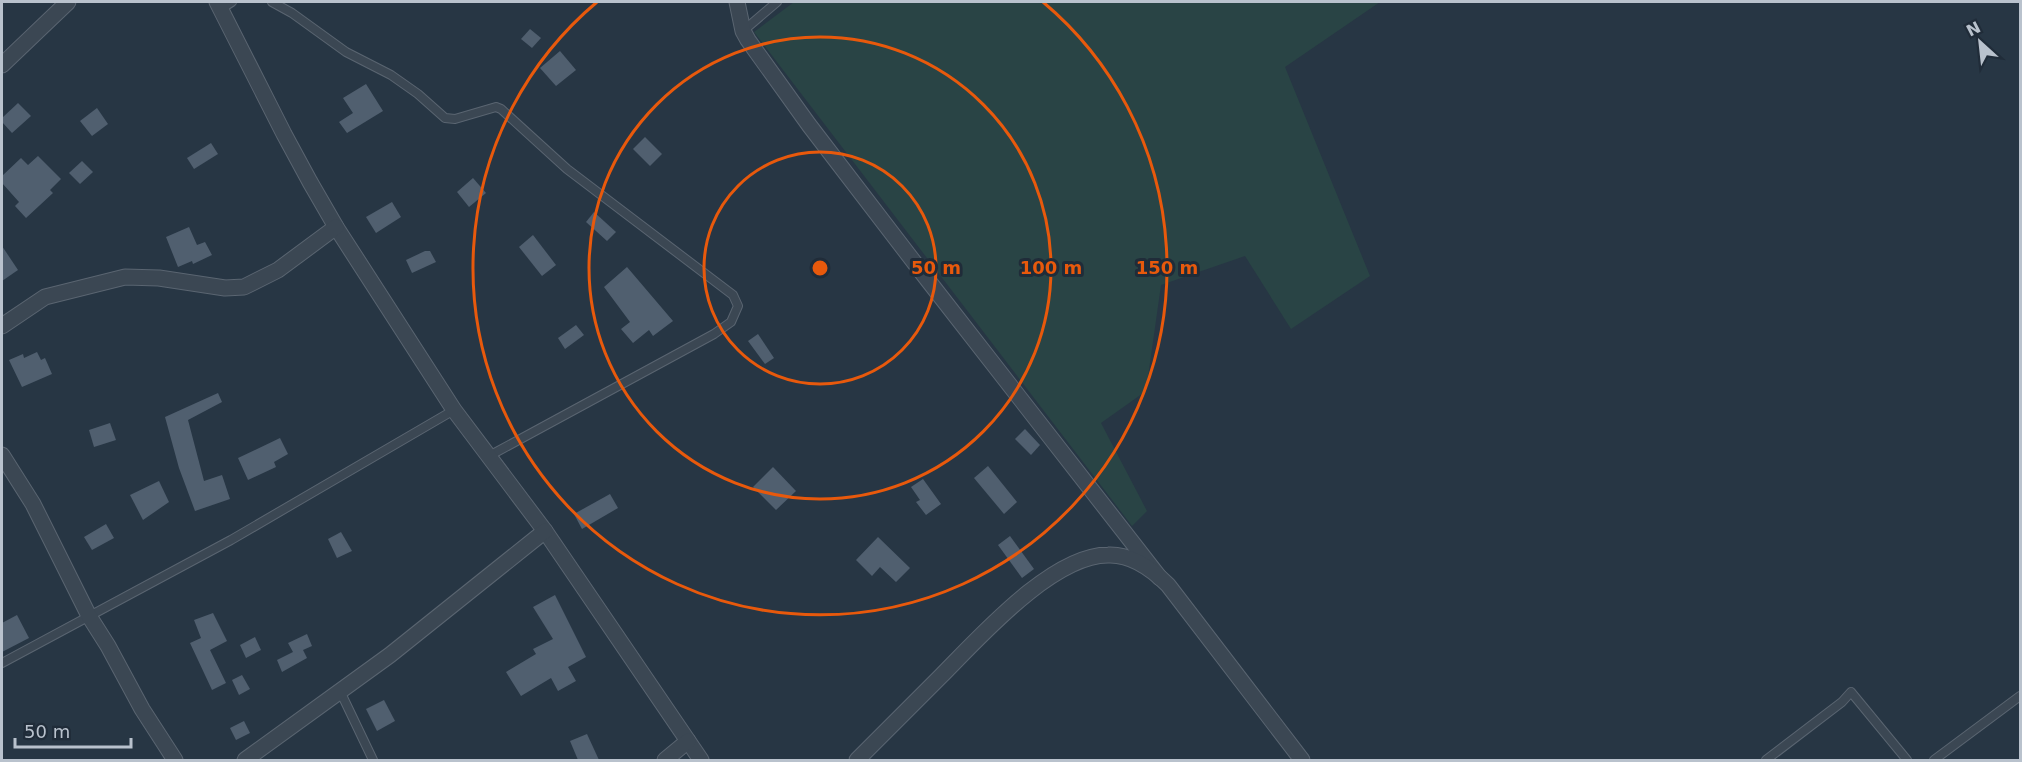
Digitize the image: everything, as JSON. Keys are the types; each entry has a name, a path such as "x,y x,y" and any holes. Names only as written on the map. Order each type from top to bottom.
{"street":[{"path":"2,65 68,2"},
{"path":"737,2 743,31 823,143 1302,760"},
{"path":"223,4 304,173 336,226 454,410 545,531 701,760"},
{"path":"2,326 45,297 125,277 159,278 225,288 244,287 278,270 336,226"},
{"path":"2,455 33,504 89,616 142,709 175,760"},
{"path":"245,760 390,655 545,531"},
{"path":"857,760 989,628 1032,590 1061,570 1085,558 1108,555 1128,557 1161,578"},
{"path":"665,760 688,741"}],"lane":[{"path":"272,2 292,13 346,52 391,75 418,94 445,118 455,119 496,108 501,109 567,169 733,295 738,306 732,322 714,334 489,456"},
{"path":"743,31 777,2"},
{"path":"2,663 231,540 454,410"},
{"path":"340,691 373,760"},
{"path":"1766,760 1842,702 1851,692 1907,760"},
{"path":"1934,760 2020,696"}],"green space":[{"path":"794,2 1380,2 1285,67 1370,276 1291,329 1245,256 1161,285 1146,391 1101,423 1147,511 1132,526 754,32"}],"building":[{"path":"530,29 541,38 532,48 521,39"},
{"path":"560,51 576,70 556,86 540,68"},
{"path":"366,84 383,111 347,133 339,122 353,113 343,98"},
{"path":"18,103 31,116 12,133 2,122 2,118"},
{"path":"97,108 108,124 92,136 80,121"},
{"path":"645,137 662,154 650,166 633,149"},
{"path":"211,143 218,154 194,169 187,158"},
{"path":"38,156 61,179 50,190 53,193 26,218 15,206 19,202 2,183 2,176 21,158 28,165"},
{"path":"82,161 93,172 80,184 69,173"},
{"path":"473,178 486,193 469,207 457,192"},
{"path":"392,202 401,217 376,233 366,217"},
{"path":"594,212 616,232 607,241 586,222"},
{"path":"189,227 197,245 205,242 212,255 193,264 192,261 178,267 166,237"},
{"path":"533,235 556,265 542,276 519,247"},
{"path":"2,246 18,270 2,281"},
{"path":"430,251 436,262 412,273 406,260"},
{"path":"627,267 673,321 653,336 649,330 633,343 621,329 630,322 604,287"},
{"path":"576,325 584,335 565,349 558,338"},
{"path":"758,334 774,358 765,364 748,341"},
{"path":"37,352 41,360 45,358 52,374 22,387 9,360 23,354 24,358"},
{"path":"218,393 222,402 188,420 204,481 222,475 230,499 195,511 179,468 165,417"},
{"path":"110,423 116,440 94,447 89,430"},
{"path":"1025,429 1040,445 1031,455 1015,439"},
{"path":"280,438 288,454 274,462 276,467 248,480 238,458"},
{"path":"988,466 1017,502 1004,514 974,478"},
{"path":"773,467 796,491 776,510 753,487"},
{"path":"923,479 941,504 926,515 916,502 920,500 911,487"},
{"path":"159,481 169,502 143,520 130,495"},
{"path":"610,494 618,508 582,529 574,514"},
{"path":"106,524 114,538 92,550 84,537"},
{"path":"341,532 352,551 337,558 328,539"},
{"path":"1010,536 1034,569 1022,578 998,545"},
{"path":"878,537 910,568 896,582 880,567 872,576 856,560"},
{"path":"555,595 586,657 568,667 576,681 558,691 551,678 521,696 506,672 536,654 533,649 553,639 533,607"},
{"path":"213,613 227,641 210,650 226,683 212,690 190,643 201,638 194,620"},
{"path":"17,615 29,638 2,652 2,623"},
{"path":"307,634 312,646 303,650 307,658 282,672 277,660 293,652 288,643"},
{"path":"255,637 261,650 246,658 240,645"},
{"path":"242,675 250,689 239,695 232,680"},
{"path":"384,700 395,721 377,731 366,709"},
{"path":"244,721 250,733 236,740 230,728"},
{"path":"587,734 599,760 578,760 570,741"}]}
